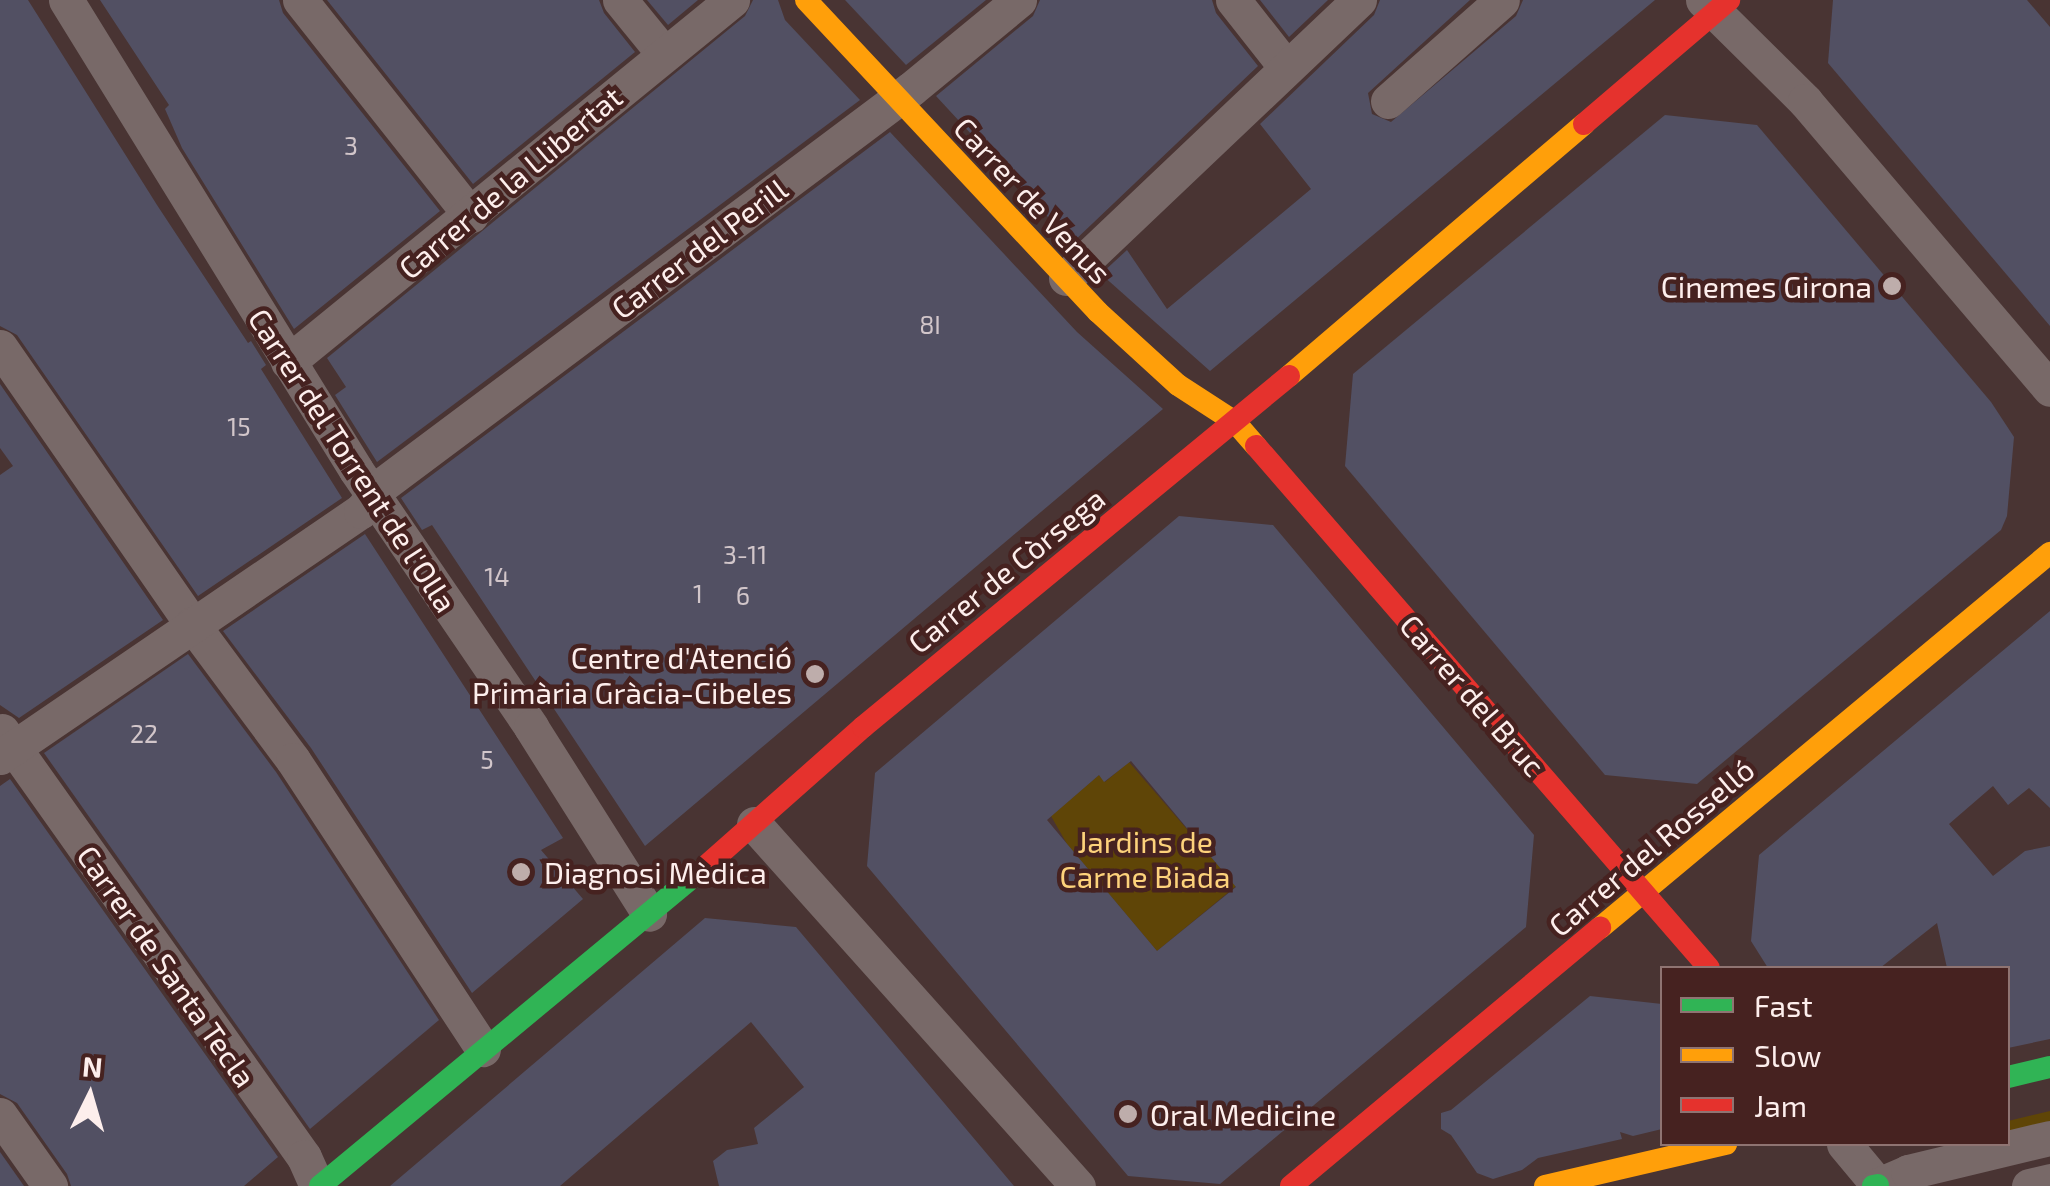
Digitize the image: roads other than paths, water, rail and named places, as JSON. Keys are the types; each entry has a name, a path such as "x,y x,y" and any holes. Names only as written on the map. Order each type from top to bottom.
{"main road":[{"name":"Carrer de Venus","path":"806,0 1066,278 1178,385 1235,422"},
{"name":"Carrer de Còrsega","path":"318,1186 649,914 863,727 1235,422 1716,4"},
{"name":"Carrer del Bruc","path":"1235,422 1707,966"},
{"name":"Carrer del Rosselló","path":"1290,1186 2050,553"},
{"path":"2010,1077 2050,1067"},
{"path":"1545,1186 1717,1146"}],"street":[{"name":"Carrer del Torrent de l'Olla","path":"66,0 288,362 649,914"},
{"path":"300,0 471,216"},
{"path":"620,0 664,54"},
{"name":"Carrer de la Llibertat","path":"288,362 732,0"},
{"name":"Carrer del Perill","path":"4,744 361,511 375,492 897,100 1019,0"},
{"path":"1233,0 1285,66"},
{"path":"1066,278 1285,66 1359,0"},
{"path":"1388,102 1502,0"},
{"path":"1716,4 1805,101 2050,389"},
{"path":"0,347 192,624 293,760 483,1049"},
{"name":"Carrer de Santa Tecla","path":"4,744 304,1156 318,1186"},
{"path":"754,824 1078,1186"},
{"path":"0,1115 50,1186"},
{"path":"1846,1146 1877,1186 1908,1172 2050,1138"},
{"path":"2029,1186 2050,1181"}],"place":[{"name":"Cinemes Girona","path":"1892,286"},
{"name":"Centre d'Atenció Primària Gràcia-Cibeles","path":"815,674"},
{"name":"Diagnosi Mèdica","path":"521,872"},
{"name":"Oral Medicine","path":"1128,1114"}],"park label":[{"name":"Jardins de Carme Biada","path":"1145,858"}]}
